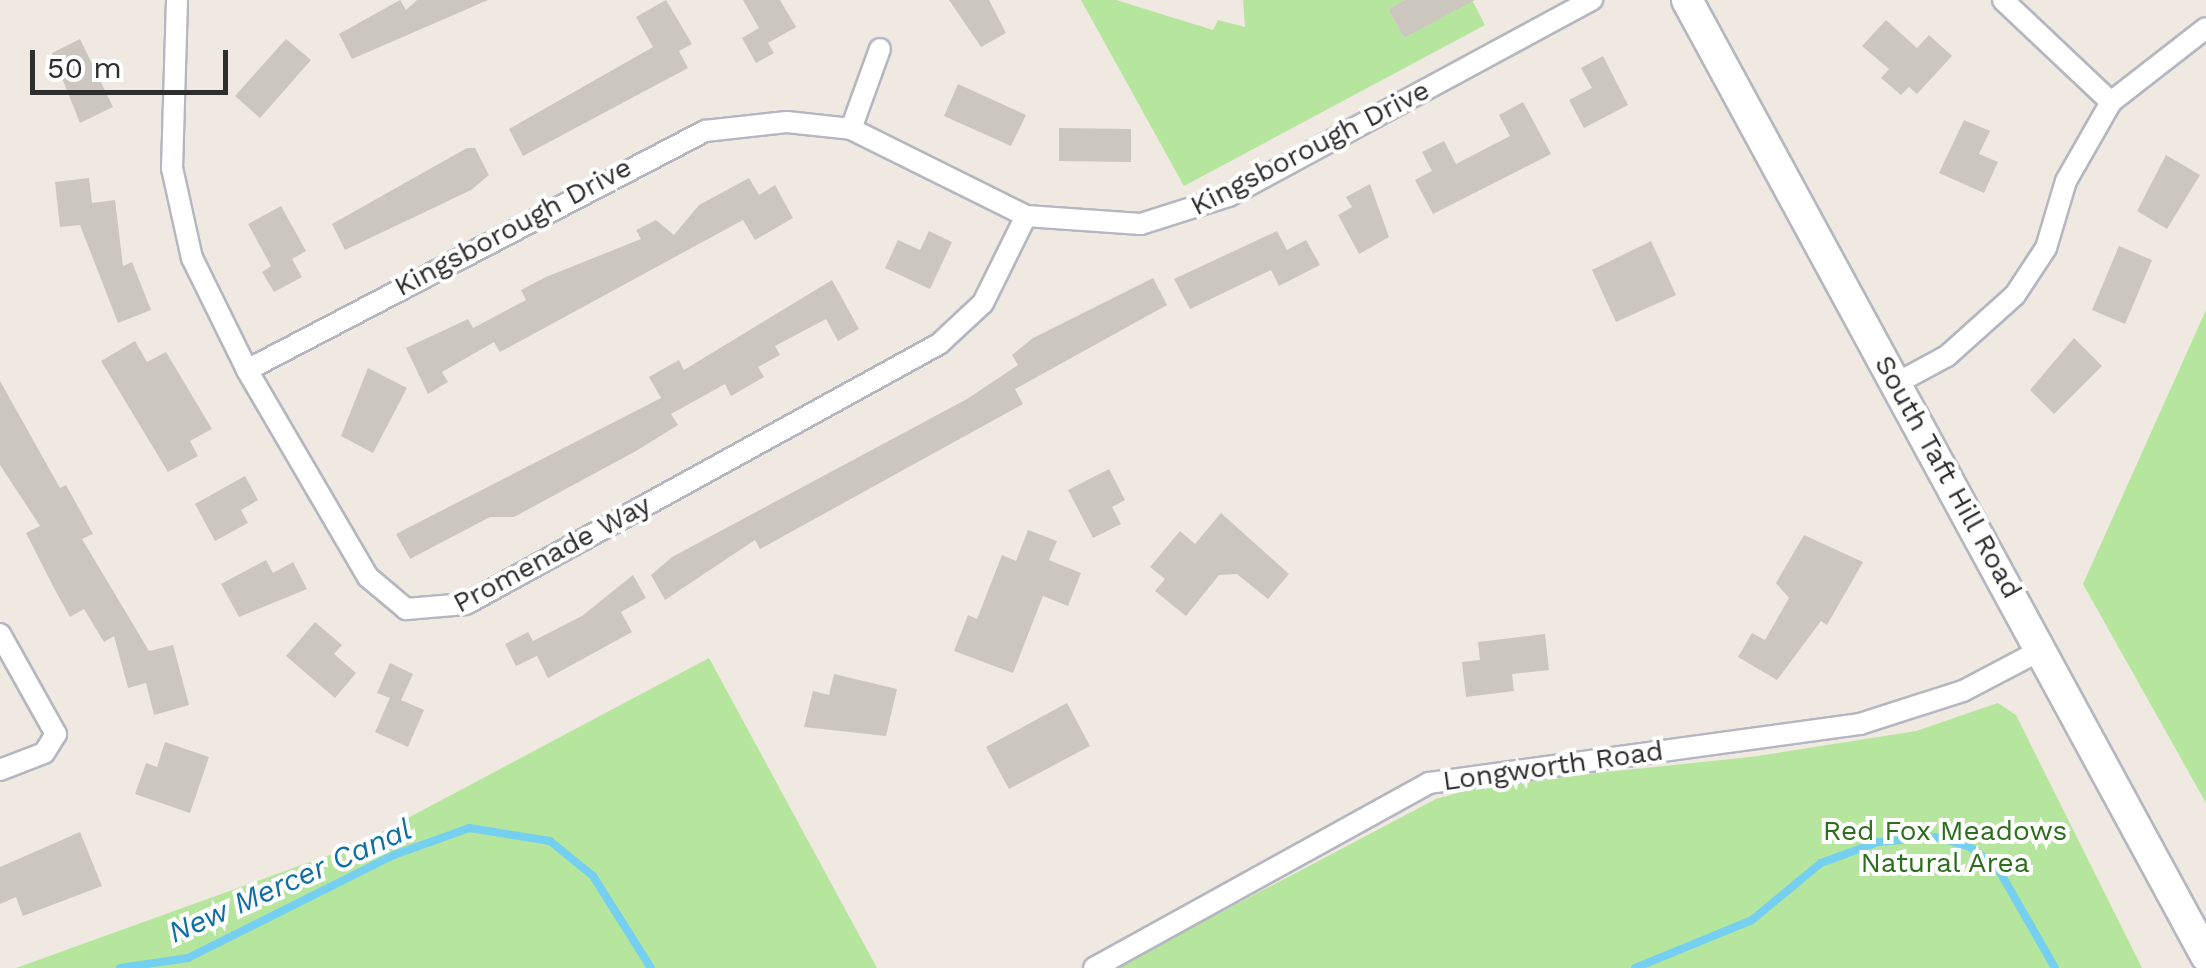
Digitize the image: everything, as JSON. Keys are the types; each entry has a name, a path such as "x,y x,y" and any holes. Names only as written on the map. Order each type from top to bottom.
{"main road":[{"name":"South Taft Hill Road","path":"1686,0 2206,956"}],"street":[{"name":"Promenade Way","path":"177,0 172,168 192,258 247,370 368,577 406,610 447,612 939,344 983,303 1026,216"},
{"name":"Kingsborough Drive","path":"247,370 669,144 744,124 851,129 1026,216 1112,226 1188,213 1592,0"},
{"path":"2003,0 2111,102"},
{"path":"1897,383 1948,356 2015,295 2046,248 2066,181 2111,102 2206,28"},
{"path":"851,129 880,48"},
{"path":"0,634 56,734 44,753 0,770"},
{"name":"Longworth Road","path":"1094,968 1430,783 1860,724 1963,690 2042,649"}],"green space":[{"path":"1081,0 1116,0 1213,30 1218,20 1245,27 1243,0 1405,0 1388,9 1404,38 1472,0 1485,25 1184,186"},
{"path":"2206,310 2206,803 2083,584"},
{"path":"709,658 877,968 16,968 357,845"},
{"name":"Red Fox Meadows Natural Area","path":"1998,703 2016,715 2142,968 1115,968 1436,799 1490,784 1751,757 1916,731"}],"building":[{"path":"400,0 406,10 417,0 488,0 352,59 339,34"},
{"path":"666,0 692,44 679,51 688,68 523,156 509,129 653,47 636,17"},
{"path":"743,0 780,0 796,27 768,43 774,53 756,63 742,38 759,28"},
{"path":"949,0 989,0 1006,33 981,47"},
{"path":"1405,0 1475,0 1404,38 1388,9"},
{"path":"1886,20 1917,48 1929,35 1952,56 1917,94 1909,87 1901,95 1881,78 1889,69 1862,46"},
{"path":"80,39 113,107 80,123 52,53"},
{"path":"286,39 311,60 260,118 235,96"},
{"path":"1603,56 1628,105 1584,128 1569,100 1592,88 1581,68"},
{"path":"958,84 1026,115 1011,146 944,116"},
{"path":"1523,102 1551,154 1433,214 1415,180 1432,171 1422,152 1444,141 1456,164 1510,136 1499,115"},
{"path":"1964,120 1990,131 1979,154 1998,162 1984,193 1939,173"},
{"path":"1059,128 1131,129 1131,162 1059,161"},
{"path":"467,148 475,148 489,175 471,190 345,250 332,224"},
{"path":"2166,155 2200,175 2167,229 2137,211"},
{"path":"89,178 92,203 115,200 123,266 132,262 151,310 118,323 80,225 60,227 55,182"},
{"path":"749,178 759,195 775,185 793,218 755,240 743,220 500,352 494,342 442,372 448,382 428,394 406,348 468,319 473,328 526,300 521,290 641,239 636,230 656,220 674,235 699,205"},
{"path":"1370,184 1389,237 1359,254 1338,215 1352,207 1346,197"},
{"path":"281,206 306,251 292,259 302,277 274,292 262,272 271,266 248,224"},
{"path":"929,231 952,242 930,289 885,268 898,240 920,250"},
{"path":"1277,231 1287,250 1306,240 1320,265 1279,286 1271,270 1190,309 1174,279"},
{"path":"1651,241 1676,295 1616,322 1592,270"},
{"path":"2119,246 2152,260 2125,324 2092,310"},
{"path":"1153,278 1167,305 1015,389 1023,404 760,549 755,540 665,600 651,575 672,557 967,399 1018,365 1012,355 1033,338"},
{"path":"832,280 859,329 838,341 826,319 775,346 780,355 758,367 764,377 731,396 725,384 671,414 678,425 636,451 514,517 490,517 410,559 396,534 661,398 649,377 679,360 684,370"},
{"path":"2074,338 2102,366 2054,414 2030,390"},
{"path":"135,341 147,362 166,352 212,429 190,441 198,456 168,472 101,361"},
{"path":"368,368 407,388 373,453 341,436"},
{"path":"0,381 60,488 66,485 93,534 82,539 149,651 173,645 189,705 154,715 146,683 128,688 114,636 104,642 84,609 70,617 26,533 40,526 0,465"},
{"path":"1109,469 1125,500 1112,507 1121,524 1093,538 1068,490"},
{"path":"245,476 258,500 241,510 248,523 215,541 195,504"},
{"path":"1221,513 1289,574 1268,599 1237,574 1219,575 1186,616 1155,591 1165,579 1150,567 1180,531 1195,544"},
{"path":"1028,530 1057,541 1049,560 1081,573 1068,606 1043,596 1013,673 954,651 968,615 977,619 1002,555 1016,561"},
{"path":"1804,535 1863,562 1827,625 1821,621 1777,680 1738,657 1752,633 1765,640 1789,598 1776,583"},
{"path":"266,560 273,573 293,562 307,589 239,617 221,584"},
{"path":"633,575 646,598 621,612 632,632 548,678 537,656 516,666 505,644 528,632 533,641 582,616"},
{"path":"315,622 342,645 334,654 356,673 335,698 286,656"},
{"path":"1545,634 1549,670 1512,674 1514,691 1466,697 1462,662 1480,660 1478,642"},
{"path":"390,663 413,674 401,700 424,710 408,747 375,732 390,698 377,693"},
{"path":"834,674 897,689 886,736 804,727 813,691 829,695"},
{"path":"1067,703 1090,746 1009,789 986,747"},
{"path":"165,742 209,757 190,813 135,794 146,763 157,767"},
{"path":"80,832 102,886 23,916 16,897 0,904 0,867"}],"waterway":[{"name":"New Mercer Canal","path":"120,968 188,958 394,855 469,828 550,841 593,876 651,968"},
{"path":"1635,968 1752,920 1821,863 1878,842 1936,837 1970,847 1997,867 2055,968"}]}
